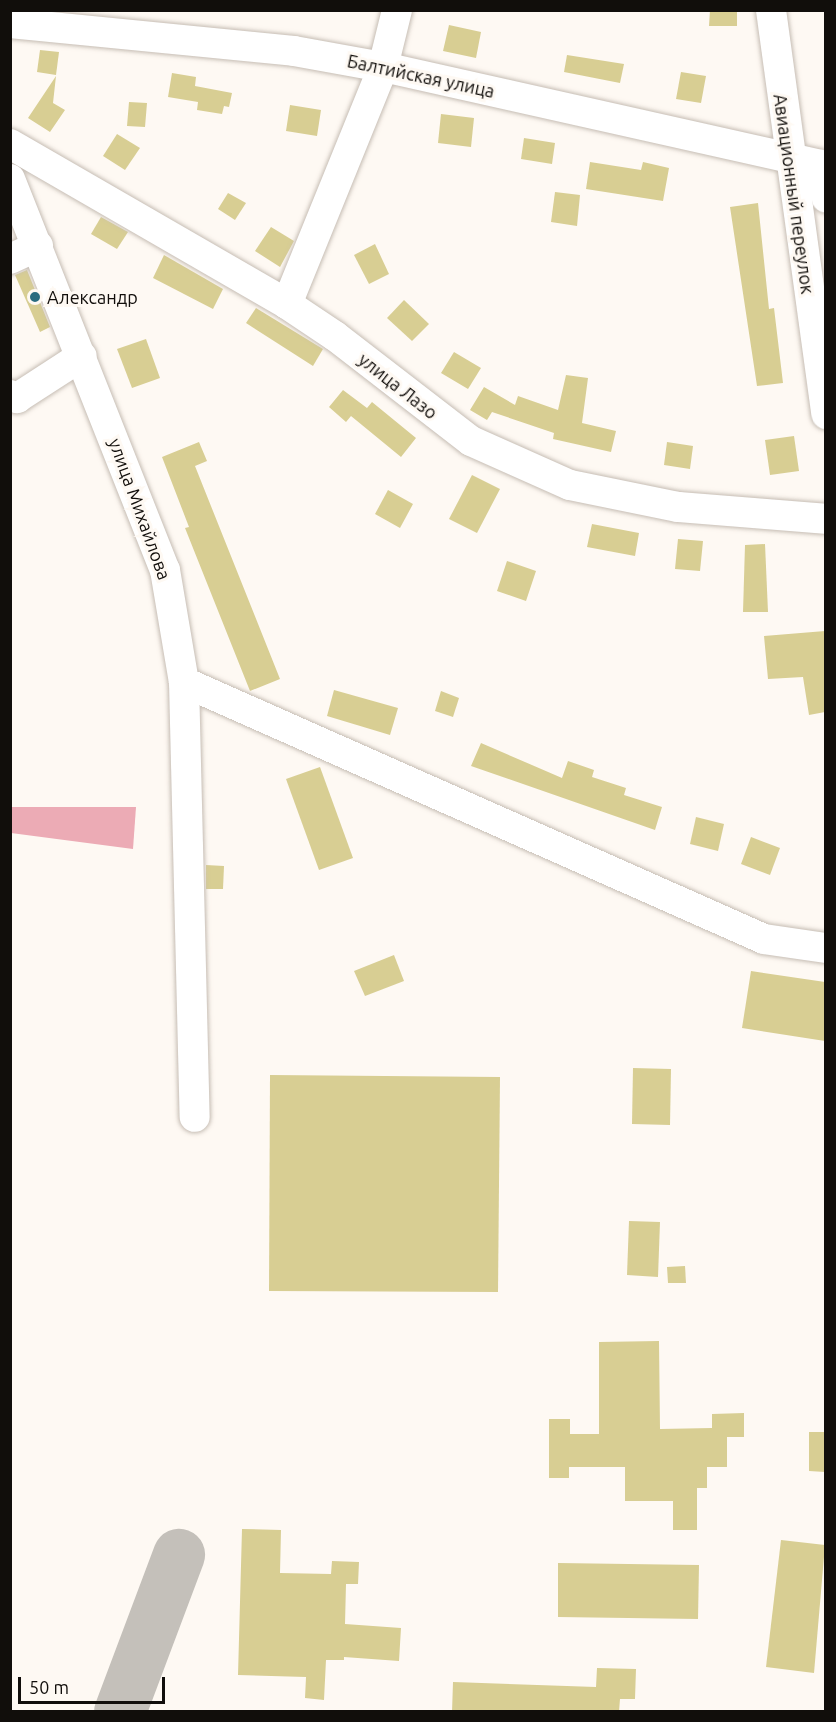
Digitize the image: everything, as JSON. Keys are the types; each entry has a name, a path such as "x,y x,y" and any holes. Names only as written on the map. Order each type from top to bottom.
{"street":[{"path":"287,304 383,67 397,10"},
{"name":"Авиационный переулок","path":"771,10 788,157 825,414"},
{"name":"Балтийская улица","path":"10,23 294,51 383,67 823,166"},
{"name":"улица Лазо","path":"10,144 287,304 335,336 471,441 570,485 678,507 825,519"},
{"name":"Авиационный переулок","path":"823,166 825,198"},
{"name":"улица Михайлова","path":"10,179 165,570 184,682 191,857 195,1117"},
{"path":"10,259 38,246"},
{"path":"13,399 82,356"},
{"path":"184,682 764,939 825,948"}],"shaded area":[{"path":"11,807 136,807 133,849 11,833"}],"building":[{"path":"710,10 737,10 737,26 709,26"},
{"path":"449,25 481,32 476,58 443,51"},
{"path":"40,50 59,52 56,75 37,72"},
{"path":"567,55 624,64 620,83 564,72"},
{"path":"681,72 706,76 701,103 676,99"},
{"path":"172,73 196,77 195,86 232,93 229,107 224,106 222,114 197,110 198,102 168,97"},
{"path":"56,76 53,103 65,110 50,132 28,118"},
{"path":"129,102 147,103 145,127 127,126"},
{"path":"290,105 321,110 317,136 286,131"},
{"path":"441,114 474,118 471,147 438,143"},
{"path":"117,134 140,148 125,170 103,156"},
{"path":"524,138 555,143 552,164 521,159"},
{"path":"590,162 641,170 643,162 669,168 663,201 586,189"},
{"path":"555,192 580,195 577,226 551,222"},
{"path":"228,193 246,203 235,220 218,209"},
{"path":"758,203 769,309 774,308 783,383 757,386 730,207"},
{"path":"101,217 128,232 117,249 91,234"},
{"path":"271,227 294,241 280,267 255,251"},
{"path":"375,244 389,274 369,284 354,255"},
{"path":"164,255 223,289 213,309 153,278"},
{"path":"27,270 50,327 40,332 15,275"},
{"path":"404,300 429,324 412,341 387,318"},
{"path":"256,308 323,349 313,366 246,323"},
{"path":"146,339 160,378 132,388 117,349"},
{"path":"454,352 481,368 468,389 441,373"},
{"path":"566,375 588,378 582,423 616,431 611,452 553,439 554,433 492,412 487,420 470,410 484,387 515,405 518,396 558,410"},
{"path":"343,390 367,408 372,402 416,438 401,457 351,416 346,422 329,407"},
{"path":"794,436 799,471 770,475 765,440"},
{"path":"199,442 207,461 195,466 280,679 250,691 185,528 189,527 162,457"},
{"path":"667,442 693,446 690,469 664,465"},
{"path":"472,475 500,489 477,533 449,519"},
{"path":"388,490 413,504 400,528 375,514"},
{"path":"592,524 639,533 635,556 587,547"},
{"path":"678,539 703,541 700,571 675,569"},
{"path":"765,544 768,612 743,612 745,545"},
{"path":"507,561 536,571 526,601 497,591"},
{"path":"825,631 825,712 809,715 803,677 768,679 764,636"},
{"path":"334,690 398,708 390,735 327,716"},
{"path":"441,691 459,698 453,717 435,711"},
{"path":"481,743 562,778 568,761 594,770 592,777 626,788 624,795 662,807 655,830 471,766"},
{"path":"320,767 353,858 319,870 286,779"},
{"path":"696,817 724,824 718,851 690,844"},
{"path":"751,837 780,848 770,875 741,864"},
{"path":"206,865 224,866 223,889 206,889"},
{"path":"394,955 404,981 365,996 354,971"},
{"path":"751,971 825,982 825,1041 742,1028"},
{"path":"633,1068 671,1069 670,1125 632,1124"},
{"path":"270,1075 500,1077 498,1292 269,1291"},
{"path":"629,1221 660,1222 658,1277 627,1275"},
{"path":"685,1266 686,1283 668,1283 667,1267"},
{"path":"659,1341 660,1429 712,1428 712,1414 744,1413 744,1437 727,1437 727,1467 707,1467 707,1488 697,1488 697,1530 673,1530 673,1501 625,1501 625,1467 569,1467 569,1478 549,1478 549,1419 570,1419 570,1434 599,1434 599,1342"},
{"path":"809,1432 825,1432 825,1472 809,1471"},
{"path":"242,1529 281,1530 280,1573 331,1574 332,1561 359,1562 358,1584 346,1584 345,1624 401,1628 399,1661 344,1657 344,1660 326,1660 324,1700 305,1698 306,1677 238,1675"},
{"path":"781,1540 825,1545 814,1673 766,1667"},
{"path":"558,1563 699,1565 698,1619 558,1617"},
{"path":"597,1668 636,1669 635,1699 620,1699 619,1712 452,1712 453,1682 596,1687"}],"taxiway":[{"path":"120,1712 179,1555"}],"place":[{"name":"Александр","path":"35,297"}]}
